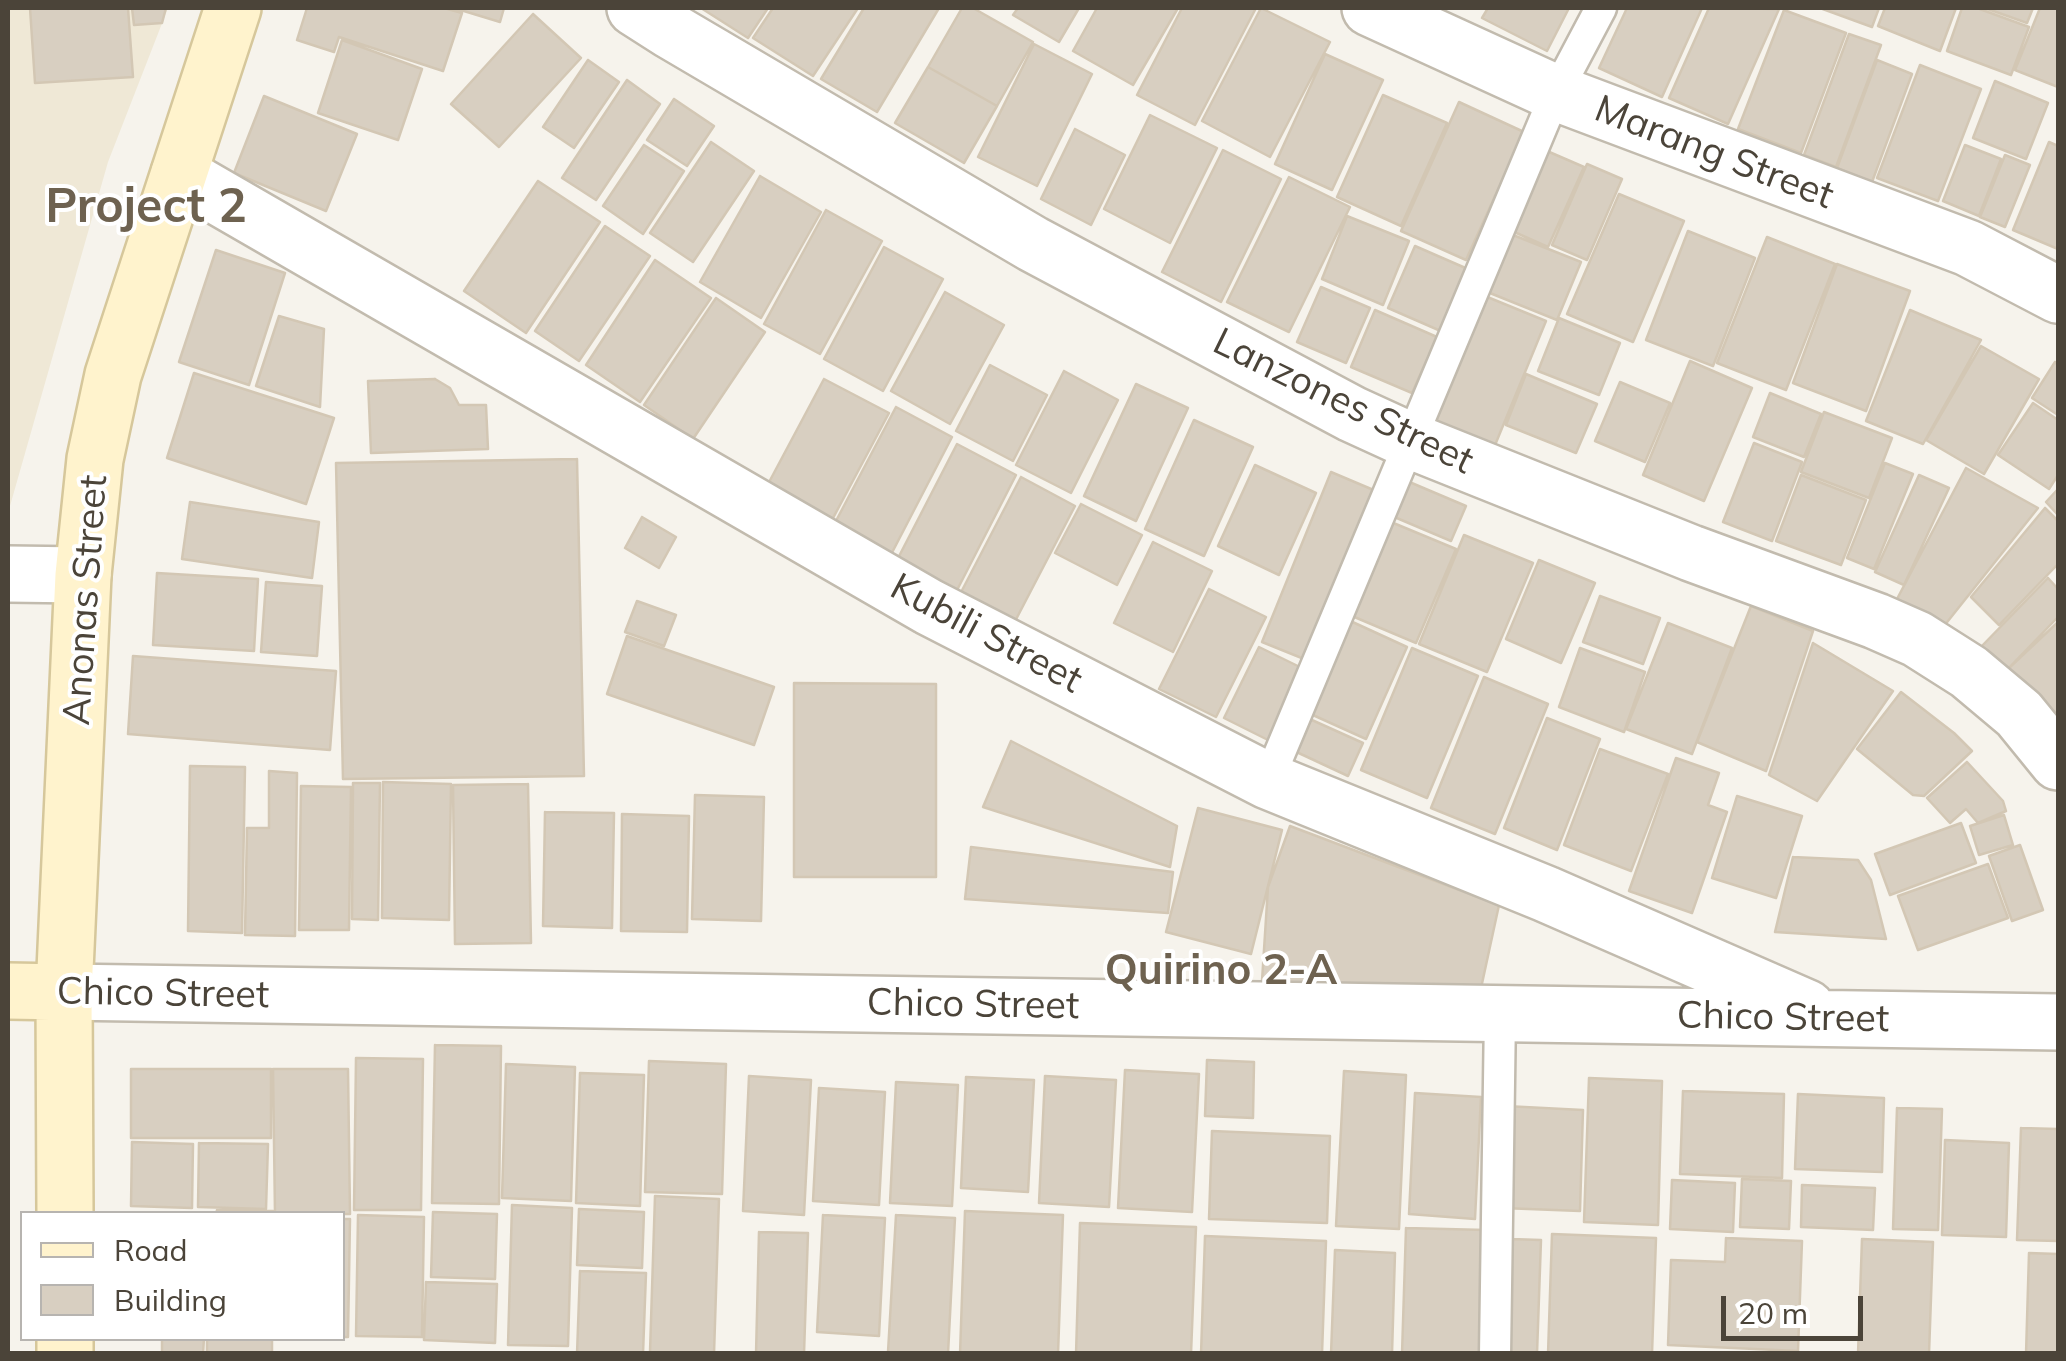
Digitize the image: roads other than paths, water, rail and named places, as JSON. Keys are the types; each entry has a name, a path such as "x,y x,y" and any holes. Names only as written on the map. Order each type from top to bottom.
{"main road":[{"name":"Anonas Street","path":"64,1211 64,992 84,575 95,459 113,375 233,8"},
{"name":"Chico Street","path":"8,991 64,992"}],"street":[{"name":"Lanzones Street","path":"634,8 1034,244 1352,414 1411,442 1917,639 1969,672 2019,714 2058,762"},
{"name":"Marang Street","path":"1370,8 1556,93 1968,248 2058,295"},
{"name":"Kubili Street","path":"179,174 929,607 1268,781 1546,894 1831,1018"},
{"path":"8,574 84,575"},
{"name":"Chico Street","path":"64,992 2058,1022"}],"lane":[{"path":"1268,781 1556,93 1601,8"},
{"path":"1495,1354 1500,1014"}],"district":[{"name":"Project 2","path":"146,208"},
{"name":"Quirino 2-A","path":"1221,971"}]}
